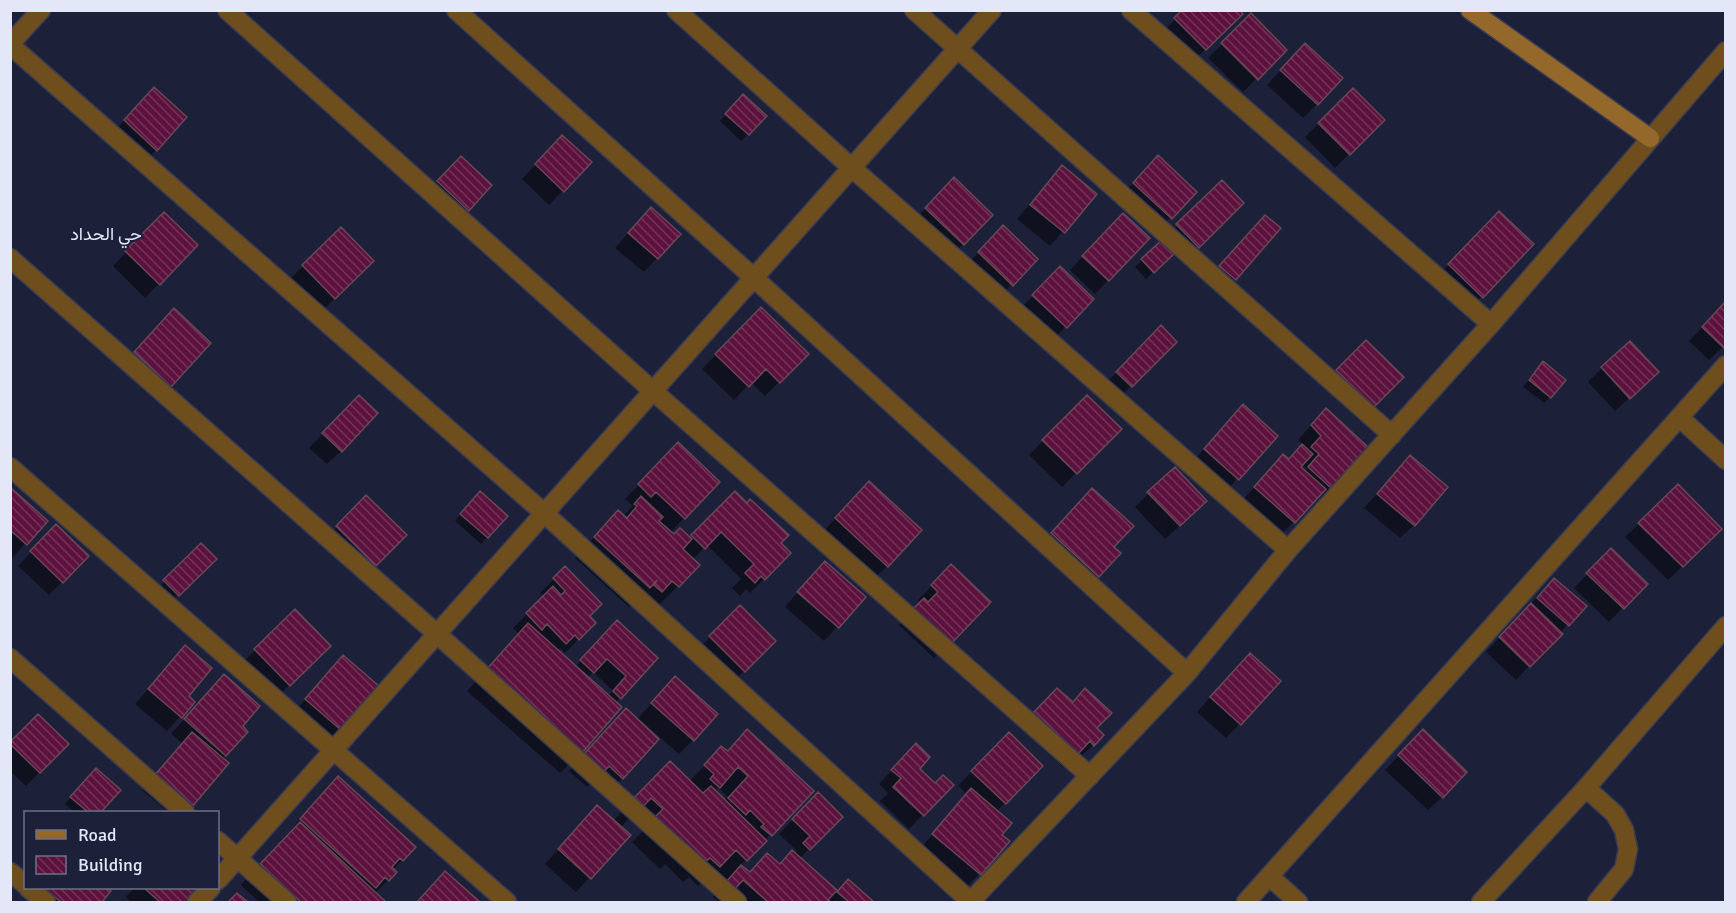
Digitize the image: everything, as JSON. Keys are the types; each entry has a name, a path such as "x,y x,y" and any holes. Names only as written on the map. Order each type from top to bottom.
{"street":[{"path":"41,10 10,44 544,513 971,902 1187,673 1288,549 1491,324 1725,51"},
{"path":"227,10 652,391 1090,776"},
{"path":"456,10 1187,673"},
{"path":"676,10 852,168 1288,549"},
{"path":"914,10 1392,435"},
{"path":"219,879 992,10"},
{"path":"1131,10 1491,324"},
{"path":"1470,10 1650,138"},
{"path":"10,258 437,634 736,903"},
{"path":"1246,903 1725,365"},
{"path":"1680,418 1725,460"},
{"path":"10,467 507,903"},
{"path":"1480,903 1586,788 1725,626"},
{"path":"10,658 183,811"},
{"path":"1586,788 1615,814 1624,830 1628,849 1624,869 1597,903"},
{"path":"219,842 287,903"},
{"path":"10,872 24,884"},
{"path":"1269,876 1298,903"},
{"path":"30,889 46,903"},
{"path":"197,903 210,889"}],"building":[{"path":"1182,10 1240,10 1243,14 1206,50 1174,18"},
{"path":"1251,13 1287,50 1258,80 1221,43"},
{"path":"1305,43 1343,78 1318,105 1280,70"},
{"path":"154,87 187,117 157,151 124,120"},
{"path":"1353,88 1385,120 1350,155 1318,123"},
{"path":"743,94 767,116 749,135 725,114"},
{"path":"562,135 592,162 564,192 535,164"},
{"path":"1158,155 1197,192 1172,219 1133,183"},
{"path":"461,156 492,185 469,211 437,181"},
{"path":"1062,165 1097,194 1065,233 1030,205"},
{"path":"954,177 993,215 964,245 925,208"},
{"path":"1222,180 1244,203 1199,248 1176,224"},
{"path":"651,207 681,234 658,259 628,233"},
{"path":"1499,211 1534,244 1483,298 1448,264"},
{"path":"164,212 198,245 160,285 125,251"},
{"path":"1123,213 1150,238 1109,281 1082,256"},
{"path":"1265,215 1281,228 1236,280 1219,266"},
{"path":"1003,225 1038,259 1013,286 978,252"},
{"path":"341,227 374,261 335,299 302,265"},
{"path":"1163,239 1175,253 1154,273 1141,259"},
{"path":"1060,266 1094,299 1067,328 1032,295"},
{"path":"1726,301 1726,346 1724,348 1702,327"},
{"path":"761,307 809,354 780,383 766,369 749,387 715,354"},
{"path":"174,308 211,343 171,387 134,352"},
{"path":"1161,325 1177,342 1132,387 1116,372"},
{"path":"1366,340 1404,377 1374,407 1336,370"},
{"path":"1630,341 1659,372 1630,399 1601,367"},
{"path":"1543,361 1566,380 1551,398 1529,380"},
{"path":"359,395 378,413 342,452 322,433"},
{"path":"1087,395 1122,429 1077,474 1042,440"},
{"path":"1243,404 1278,436 1239,480 1204,449"},
{"path":"1326,408 1368,447 1331,488 1308,467 1319,454 1311,447 1321,436 1311,425"},
{"path":"678,442 720,482 685,519 656,492 651,497 638,484"},
{"path":"1302,444 1313,454 1301,467 1326,489 1295,523 1254,487 1283,454 1289,459"},
{"path":"1410,455 1448,487 1415,526 1377,494"},
{"path":"1175,467 1207,501 1180,526 1147,492"},
{"path":"869,481 922,530 888,567 835,518"},
{"path":"1678,484 1722,529 1683,567 1638,523"},
{"path":"10,487 48,521 27,545 10,530"},
{"path":"1092,488 1134,526 1114,547 1121,553 1099,577 1051,533"},
{"path":"480,491 508,516 488,538 460,514"},
{"path":"735,491 747,503 750,499 789,535 781,543 791,553 765,580 761,576 755,583 745,573 754,564 721,532 705,549 691,535"},
{"path":"366,495 407,535 376,566 336,526"},
{"path":"641,496 663,517 659,521 674,534 680,528 692,539 683,549 700,565 679,587 672,581 662,592 654,585 657,580 650,588 594,537 618,510 627,518 637,506 634,504"},
{"path":"56,524 89,556 63,583 30,551"},
{"path":"201,543 217,559 179,596 163,580"},
{"path":"1611,548 1648,584 1624,609 1586,573"},
{"path":"825,561 866,597 839,628 797,592"},
{"path":"951,564 991,602 949,646 912,610 924,598 928,602 938,592 931,585"},
{"path":"565,566 602,604 590,616 596,623 579,640 575,635 566,644 547,624 542,630 526,613 553,586 561,595 565,591 553,578"},
{"path":"1554,578 1587,606 1569,626 1537,598"},
{"path":"1531,603 1563,634 1530,667 1499,637"},
{"path":"740,605 776,641 745,672 709,636"},
{"path":"295,609 331,646 290,686 254,649"},
{"path":"617,620 658,658 621,699 613,691 626,676 607,659 594,673 580,660"},
{"path":"528,623 622,707 581,754 486,670"},
{"path":"185,645 212,668 189,696 195,702 182,718 148,689"},
{"path":"1250,653 1281,681 1241,725 1210,697"},
{"path":"343,655 379,686 341,730 305,699"},
{"path":"224,674 260,706 243,726 248,732 226,756 184,719"},
{"path":"675,676 718,714 694,741 651,703"},
{"path":"1057,688 1073,702 1085,688 1112,713 1097,728 1104,735 1094,746 1090,741 1078,754 1033,713"},
{"path":"626,708 659,739 623,779 609,766 602,774 582,756"},
{"path":"38,714 69,744 40,773 10,744"},
{"path":"747,729 814,791 772,836 761,827 764,824 750,810 746,815 728,798 748,776 738,767 720,788 710,779 714,774 704,765 721,746 728,751"},
{"path":"1423,729 1467,772 1443,798 1398,755"},
{"path":"192,732 229,763 192,807 154,776"},
{"path":"1009,732 1043,766 1006,804 971,771"},
{"path":"916,743 930,757 920,769 935,783 943,775 954,785 924,816 893,787 901,778 891,770"},
{"path":"670,761 703,793 711,786 767,841 747,861 736,850 720,867 710,858 704,863 686,844 681,850 651,821 663,809 651,798 641,809 632,800"},
{"path":"96,768 121,790 102,811 87,811 70,797"},
{"path":"338,776 416,847 403,861 400,858 392,867 397,872 389,881 385,877 376,888 300,819"},
{"path":"971,788 1012,823 1002,835 1010,841 981,875 932,834"},
{"path":"818,792 843,817 810,850 803,843 810,836 792,819"},
{"path":"597,805 631,835 591,879 558,849"},
{"path":"300,822 386,902 301,902 260,864"},
{"path":"792,850 837,890 828,900 831,902 768,902 743,880 734,890 726,882 741,865 750,872 767,853 780,864"},
{"path":"445,871 480,902 417,902"},
{"path":"848,879 874,902 849,902 837,892"},
{"path":"108,889 111,891 102,902 61,902 46,890"},
{"path":"145,889 205,889 193,902 160,902"},
{"path":"237,893 248,902 228,902"}],"district":[{"name":"حي الحداد","path":"106,234"}]}
